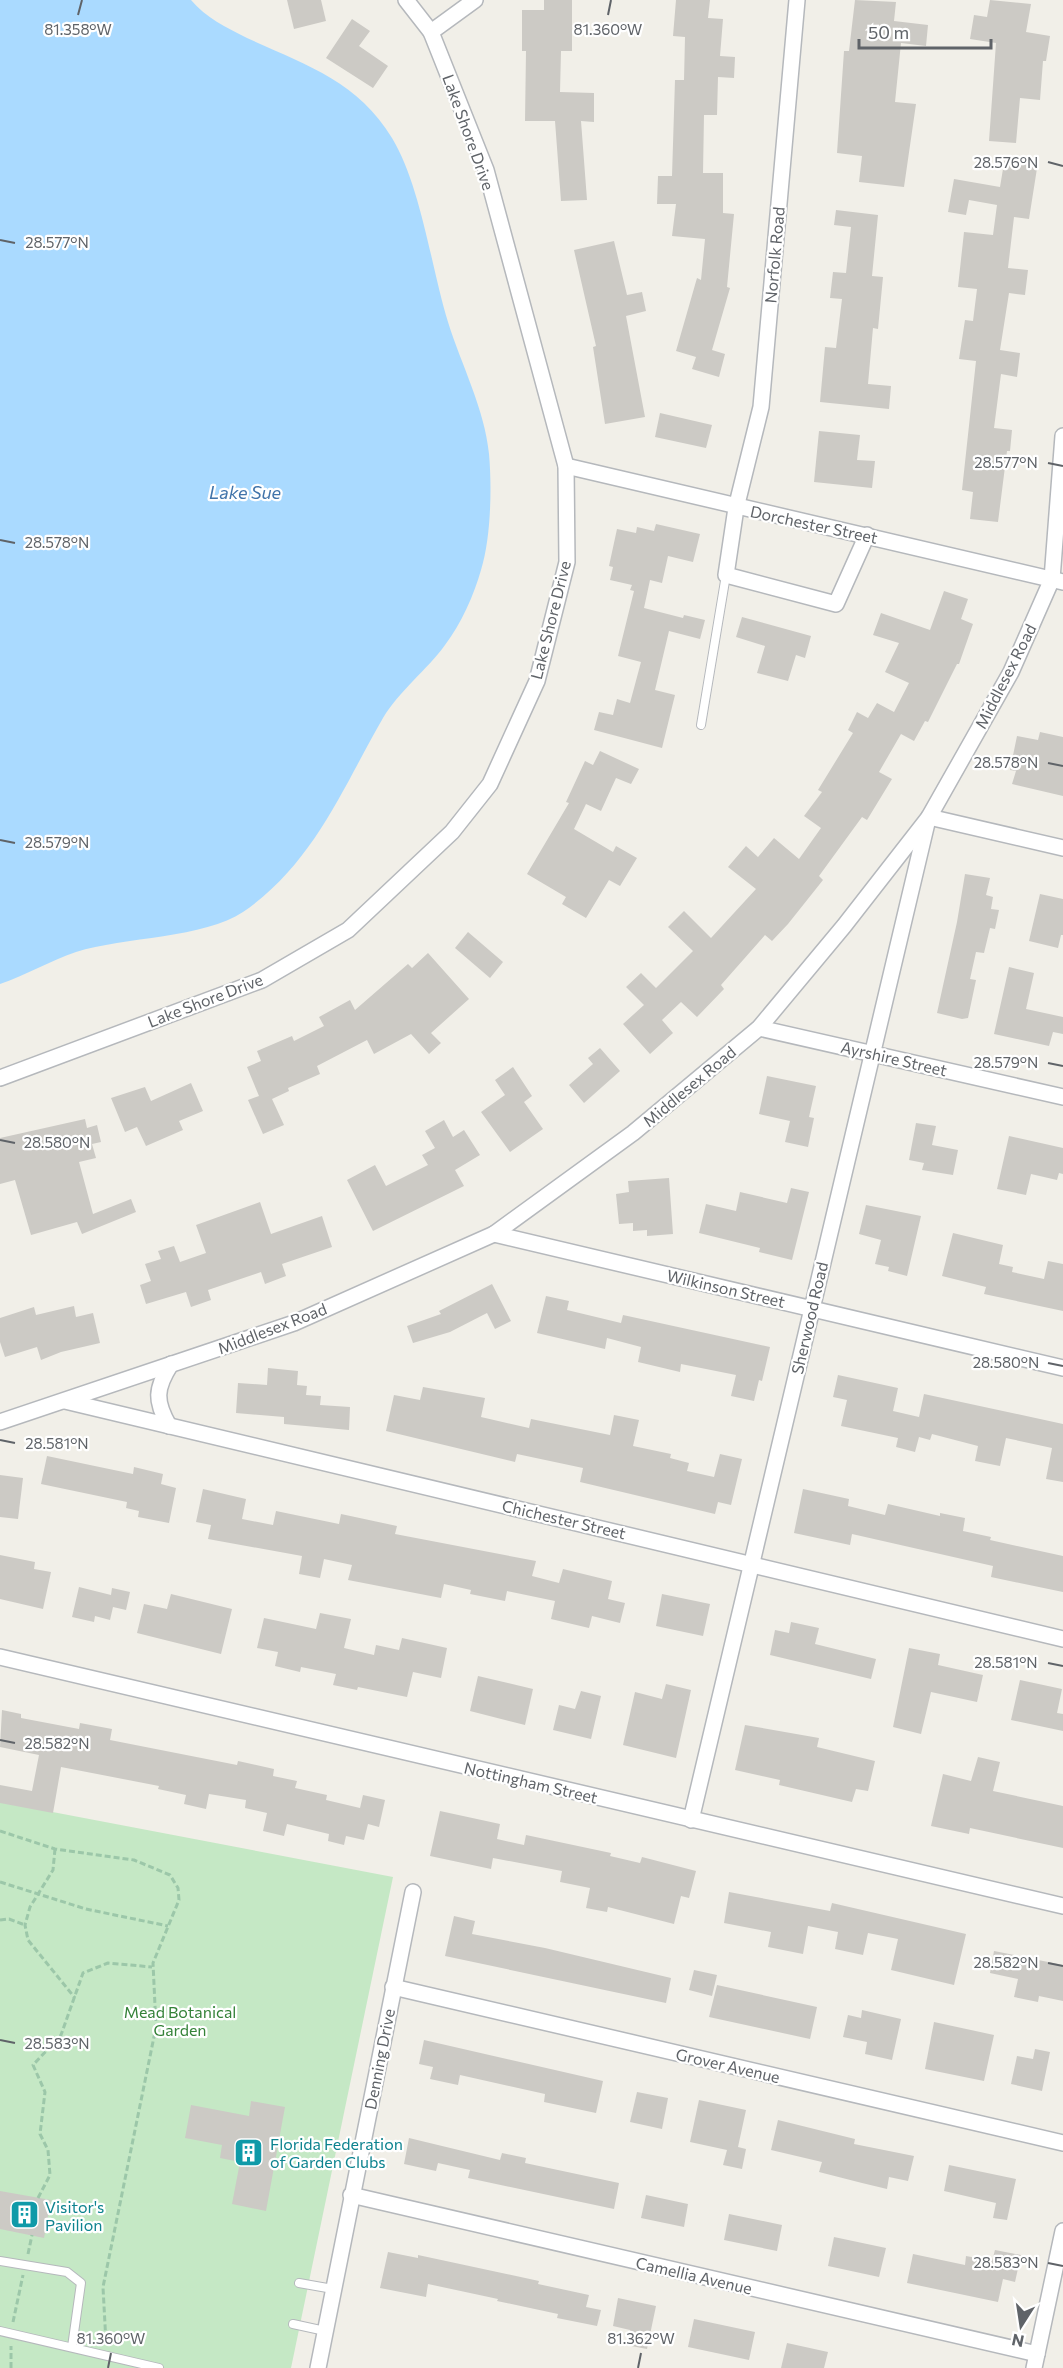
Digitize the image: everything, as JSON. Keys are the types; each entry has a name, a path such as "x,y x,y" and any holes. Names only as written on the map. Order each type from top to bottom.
{"street":[{"name":"Lake Shore Drive","path":"0,1078 262,980 348,930 452,832 490,784 537,681 567,562 566,466 486,170 431,32 406,0"},
{"path":"431,32 475,0"},
{"name":"Norfolk Road","path":"726,575 736,508 761,407 796,0"},
{"name":"Middlesex Road","path":"0,1422 294,1323 494,1234 633,1133 759,1028 844,926 929,817 1011,672 1057,580 1063,436"},
{"name":"Dorchester Street","path":"566,466 736,508 867,535 1057,580"},
{"path":"726,575 836,604 867,535"},
{"path":"929,817 1063,848"},
{"name":"Sherwood Road","path":"691,1820 871,1053 929,817"},
{"name":"Ayrshire Street","path":"759,1028 1063,1097"},
{"name":"Wilkinson Street","path":"494,1234 1063,1368"},
{"path":"170,1426 160,1410 158,1398 161,1380 171,1364"},
{"name":"Chichester Street","path":"64,1401 1063,1639"},
{"name":"Nottingham Street","path":"0,1657 1063,1906"},
{"name":"Denning Drive","path":"318,2368 413,1892"},
{"name":"Grover Avenue","path":"393,1987 1063,2143"},
{"name":"Camellia Avenue","path":"351,2195 1035,2361"},
{"path":"1035,2361 1057,2287 1063,2231"}],"lane":[{"path":"701,725 726,575"},
{"path":"0,2261 67,2272 81,2283 72,2347"},
{"path":"299,2283 333,2289"},
{"path":"292,2324 325,2331"},
{"path":"0,2331 159,2368"}],"path":[{"path":"0,1831 55,1848 134,1860 170,1875 178,1888 179,1900 153,1967 156,2028 104,2287 107,2355"},
{"path":"55,1848 53,1870 41,1894 30,1907 25,1925 28,1940 75,1998"},
{"path":"0,1882 86,1910 168,1926"},
{"path":"0,1920 9,1919 25,1925"},
{"path":"38,2198 50,2175 48,2150 40,2134 45,2092 33,2065 61,2035 83,1973 108,1963 153,1967"},
{"path":"11,2368 10,2333 32,2235"}],"green space":[{"name":"Mead Botanical Garden","path":"0,1802 393,1877 291,2368 0,2368"}],"water":[{"name":"Lake Sue","path":"0,0 191,0 217,22 328,76 363,102 392,138 411,179 448,322 472,387 487,437 490,497 489,528 481,570 475,589 451,637 390,708 308,848 268,893 227,921 186,932 76,952 0,984"}],"building":[{"path":"287,0 321,0 326,21 294,29"},
{"path":"544,0 572,0 572,51 561,51 560,92 594,93 594,122 581,121 587,200 561,201 555,121 525,121 526,51 522,51 522,10 544,10"},
{"path":"676,0 710,0 708,18 723,19 720,56 735,57 734,78 718,77 717,115 704,115 703,173 723,173 723,213 734,214 727,287 730,288 712,350 725,354 719,377 692,369 696,357 676,351 697,278 701,280 705,239 672,236 676,204 657,204 658,176 672,176 675,80 684,80 685,37 673,36"},
{"path":"855,0 896,2 894,21 928,25 926,46 901,43 895,102 916,104 904,187 859,182 862,156 837,153 844,51 849,51"},
{"path":"990,0 1031,4 1026,32 1050,36 1046,61 1043,61 1040,100 1020,98 1016,143 989,141 996,43 970,39 974,15 987,17"},
{"path":"352,19 370,31 359,46 388,66 373,88 326,58"},
{"path":"1005,157 1038,162 1029,219 1014,217 1008,268 1028,270 1025,295 1009,293 1000,350 1020,353 1017,377 1001,374 994,428 1012,430 998,522 970,519 973,492 962,490 976,361 959,359 965,320 973,321 977,289 958,287 964,232 993,235 997,205 969,200 966,215 948,212 954,179 1000,187"},
{"path":"836,210 878,215 872,276 883,277 878,329 873,328 868,384 891,386 889,409 820,402 825,347 836,348 842,299 830,298 833,272 846,273 851,227 834,225"},
{"path":"614,241 627,295 642,292 646,311 626,316 645,417 605,424 593,347 596,346 574,250"},
{"path":"660,413 712,425 706,448 655,437"},
{"path":"819,431 860,435 857,460 875,461 872,488 814,482"},
{"path":"656,524 700,534 693,562 668,556 662,583 650,580 644,608 683,618 684,615 705,620 700,639 669,631 655,690 675,695 662,748 594,730 599,712 613,715 617,699 630,703 641,662 618,656 634,591 630,590 632,585 610,580 613,567 609,566 617,529 636,533 637,527 654,531"},
{"path":"944,591 968,599 961,619 973,624 959,664 928,722 925,721 914,741 901,734 879,772 892,779 867,820 862,817 819,876 823,880 788,924 772,941 765,935 721,985 724,989 697,1017 681,1002 662,1020 673,1033 650,1054 623,1024 644,1005 626,987 641,973 656,988 693,951 668,927 684,911 711,938 756,889 728,867 746,846 758,857 774,838 799,859 821,828 804,816 822,792 818,790 853,733 848,730 857,712 868,718 877,703 894,712 909,683 885,672 899,643 873,635 881,613 930,630"},
{"path":"742,617 811,636 805,658 796,655 788,681 757,673 765,646 736,637"},
{"path":"1040,732 1063,737 1063,796 1012,784 1016,771 1010,770 1017,736 1038,740"},
{"path":"600,751 639,769 631,784 616,778 601,811 586,804 574,829 613,852 616,846 637,858 620,886 609,880 586,918 562,904 566,897 527,874 569,803 566,802 585,761 593,765"},
{"path":"965,874 990,878 986,895 993,897 991,909 999,910 995,929 990,928 984,953 976,952 970,979 976,980 968,1018 962,1019 937,1013"},
{"path":"1040,894 1063,899 1063,935 1061,935 1058,948 1029,941"},
{"path":"468,932 503,962 490,978 455,948"},
{"path":"428,953 469,999 431,1033 441,1043 429,1054 411,1034 374,1054 367,1040 317,1066 320,1074 288,1088 289,1091 272,1099 284,1125 263,1134 248,1100 259,1096 247,1067 261,1061 257,1051 292,1036 294,1041 324,1026 319,1017 350,1000 355,1010 408,964 412,968"},
{"path":"1009,967 1034,973 1026,1009 1063,1017 1063,1034 1053,1032 1049,1046 994,1034"},
{"path":"600,1048 620,1071 584,1103 569,1085 593,1064 588,1058"},
{"path":"513,1067 532,1096 524,1102 543,1129 510,1152 481,1112 505,1095 495,1080"},
{"path":"767,1076 816,1086 809,1117 814,1118 808,1147 785,1142 790,1121 759,1114"},
{"path":"191,1083 203,1111 179,1121 183,1130 146,1146 137,1127 125,1132 111,1098 145,1087 151,1101"},
{"path":"85,1119 87,1128 97,1125 101,1142 92,1144 96,1158 79,1162 93,1214 131,1199 136,1212 82,1234 77,1222 31,1235 15,1180 0,1184 0,1138"},
{"path":"444,1120 453,1137 464,1130 480,1155 455,1170 464,1186 373,1231 347,1180 375,1165 386,1186 428,1165 422,1155 435,1148 425,1131"},
{"path":"916,1123 936,1126 932,1145 958,1150 953,1175 922,1170 924,1163 909,1160"},
{"path":"1009,1136 1063,1148 1063,1174 1059,1173 1057,1180 1031,1174 1026,1195 997,1189"},
{"path":"669,1178 673,1234 647,1236 647,1230 633,1231 633,1223 619,1224 616,1194 629,1192 628,1181"},
{"path":"791,1188 809,1192 792,1260 759,1252 760,1248 699,1233 706,1204 736,1211 740,1192 787,1203"},
{"path":"260,1202 271,1234 322,1216 332,1247 282,1264 286,1276 265,1284 261,1272 208,1290 211,1300 191,1307 186,1292 146,1304 140,1285 151,1281 145,1264 161,1259 158,1251 174,1246 180,1262 206,1253 196,1225"},
{"path":"866,1205 921,1216 907,1276 888,1271 889,1267 875,1264 881,1240 859,1234"},
{"path":"953,1233 1003,1245 999,1264 1013,1267 1012,1272 1044,1279 1048,1261 1063,1264 1063,1311 984,1294 986,1287 942,1276"},
{"path":"492,1284 511,1321 495,1329 487,1313 450,1332 413,1343 407,1326 441,1314 439,1311"},
{"path":"546,1296 569,1301 567,1310 621,1323 623,1315 770,1347 762,1381 759,1380 754,1401 731,1396 736,1375 681,1364 680,1372 638,1362 641,1347 607,1338 605,1349 537,1333"},
{"path":"74,1306 76,1317 93,1313 100,1343 61,1352 41,1360 37,1347 5,1357 0,1342 0,1318 34,1307 36,1315"},
{"path":"268,1368 298,1371 297,1385 307,1386 306,1395 321,1396 320,1405 350,1407 349,1430 284,1424 284,1417 236,1413 238,1383 267,1385"},
{"path":"838,1375 898,1388 893,1411 919,1417 924,1394 1063,1424 1063,1482 1046,1479 1052,1448 1006,1438 1000,1466 975,1461 978,1446 932,1434 930,1440 919,1437 915,1452 896,1447 898,1438 841,1426 847,1400 833,1397"},
{"path":"423,1387 485,1398 481,1417 529,1428 531,1419 610,1435 614,1415 639,1420 633,1446 671,1454 670,1458 689,1463 687,1471 714,1477 720,1454 742,1459 731,1505 718,1502 715,1514 580,1482 583,1468 517,1454 515,1462 386,1431 394,1395 420,1400"},
{"path":"47,1456 133,1474 134,1467 163,1474 161,1484 176,1488 169,1523 138,1517 139,1511 126,1508 127,1502 41,1484"},
{"path":"0,1475 23,1478 18,1519 0,1517"},
{"path":"203,1489 246,1499 242,1519 273,1525 276,1511 339,1524 341,1514 397,1526 395,1534 536,1561 532,1576 559,1583 563,1569 612,1581 608,1599 625,1603 620,1623 592,1616 589,1628 551,1619 555,1601 507,1591 505,1601 470,1594 471,1590 444,1584 441,1598 348,1580 352,1565 324,1559 320,1578 299,1574 302,1556 208,1539 211,1525 196,1522"},
{"path":"803,1489 849,1499 848,1506 885,1515 888,1504 940,1516 940,1513 965,1518 963,1531 991,1537 990,1540 1063,1556 1063,1592 991,1577 993,1566 852,1534 850,1545 794,1533"},
{"path":"0,1555 35,1562 34,1569 51,1572 43,1609 0,1599"},
{"path":"79,1587 111,1595 112,1588 130,1592 126,1610 113,1607 110,1620 95,1616 94,1622 72,1617"},
{"path":"171,1594 232,1609 221,1654 137,1633 144,1604 167,1609"},
{"path":"662,1594 710,1604 703,1636 656,1626"},
{"path":"320,1613 351,1619 344,1648 374,1655 376,1645 399,1650 402,1638 447,1648 441,1678 413,1672 407,1697 358,1687 357,1690 333,1685 336,1674 301,1667 300,1672 275,1666 278,1652 257,1648 264,1618 316,1629"},
{"path":"791,1622 819,1628 815,1644 876,1659 871,1679 770,1655 775,1630 789,1633"},
{"path":"909,1648 940,1654 938,1665 983,1675 977,1702 931,1692 921,1734 893,1727"},
{"path":"478,1676 533,1689 525,1725 470,1711"},
{"path":"1020,1680 1062,1689 1057,1713 1063,1714 1063,1731 1011,1720"},
{"path":"666,1684 691,1690 676,1758 623,1745 635,1692 662,1699"},
{"path":"581,1691 601,1696 591,1739 553,1730 559,1705 575,1709"},
{"path":"2,1710 21,1714 21,1718 79,1729 80,1723 112,1729 110,1740 237,1765 238,1761 274,1769 273,1776 297,1781 295,1788 327,1795 326,1800 360,1808 363,1795 385,1800 379,1827 368,1824 364,1840 346,1836 344,1845 328,1841 329,1834 287,1824 284,1836 263,1831 267,1813 245,1808 246,1800 209,1794 206,1809 184,1804 186,1795 158,1789 159,1786 61,1767 53,1813 0,1803 0,1785 32,1791 39,1755 0,1747"},
{"path":"745,1725 819,1738 817,1747 875,1761 868,1791 856,1789 852,1802 779,1785 780,1780 735,1770"},
{"path":"978,1757 1000,1762 993,1791 1063,1806 1063,1848 970,1828 969,1834 931,1826 943,1774 971,1781"},
{"path":"440,1811 500,1824 497,1839 524,1845 526,1835 611,1853 610,1856 640,1863 642,1857 696,1871 689,1898 681,1896 674,1924 608,1907 607,1912 586,1908 590,1888 560,1882 562,1871 493,1858 491,1869 430,1856"},
{"path":"729,1892 830,1911 832,1903 966,1934 954,1985 891,1970 898,1939 868,1933 863,1955 835,1949 838,1932 808,1926 803,1954 768,1947 771,1932 724,1923"},
{"path":"454,1916 475,1921 472,1934 545,1948 671,1978 666,2003 445,1956"},
{"path":"994,1951 1063,1965 1063,2001 1039,1996 1038,2002 1014,1997 1018,1979 990,1973"},
{"path":"694,1970 717,1975 712,1996 689,1990"},
{"path":"717,1985 817,2007 810,2039 709,2017"},
{"path":"862,2010 901,2019 892,2060 865,2054 867,2042 843,2037 848,2015 861,2018"},
{"path":"934,2022 994,2035 984,2081 925,2069"},
{"path":"424,2040 603,2081 596,2113 544,2102 545,2094 460,2075 458,2085 430,2079 433,2067 419,2064"},
{"path":"1035,2049 1050,2052 1042,2091 1011,2084 1017,2056 1033,2059"},
{"path":"637,2092 668,2098 662,2129 630,2122"},
{"path":"699,2100 746,2110 738,2147 746,2149 742,2169 723,2165 727,2150 690,2142"},
{"name":"Florida Federation of Garden Clubs","path":"251,2101 285,2107 266,2211 232,2204 240,2162 220,2158 222,2145 185,2138 191,2105 249,2116"},
{"path":"778,2120 855,2139 854,2144 914,2156 908,2181 889,2177 887,2189 819,2172 822,2162 771,2150"},
{"path":"409,2138 500,2160 502,2153 526,2158 525,2163 619,2183 614,2209 468,2178 470,2170 438,2163 436,2171 404,2164"},
{"path":"949,2165 1016,2179 1007,2220 993,2218 996,2203 944,2191"},
{"name":"Visitor's Pavilion","path":"0,2191 51,2200 44,2238 0,2229"},
{"path":"646,2195 688,2204 684,2227 641,2218"},
{"path":"729,2214 782,2225 777,2251 724,2240"},
{"path":"834,2237 886,2248 879,2277 828,2266"},
{"path":"995,2250 1021,2255 1015,2282 1003,2279 998,2302 907,2283 913,2254 965,2265 966,2256 992,2261"},
{"path":"388,2252 418,2258 418,2255 539,2281 538,2284 589,2295 586,2307 601,2310 597,2326 557,2318 558,2314 497,2301 498,2299 428,2284 426,2297 380,2288"},
{"path":"618,2298 656,2306 647,2349 626,2345 630,2330 613,2326"},
{"path":"694,2319 755,2332 749,2360 688,2347"},
{"path":"787,2343 828,2352 824,2368 781,2368"}],"place":[{"name":"Florida Federation of Garden Clubs","path":"249,2152"},
{"name":"Visitor's Pavilion","path":"24,2215"}]}
